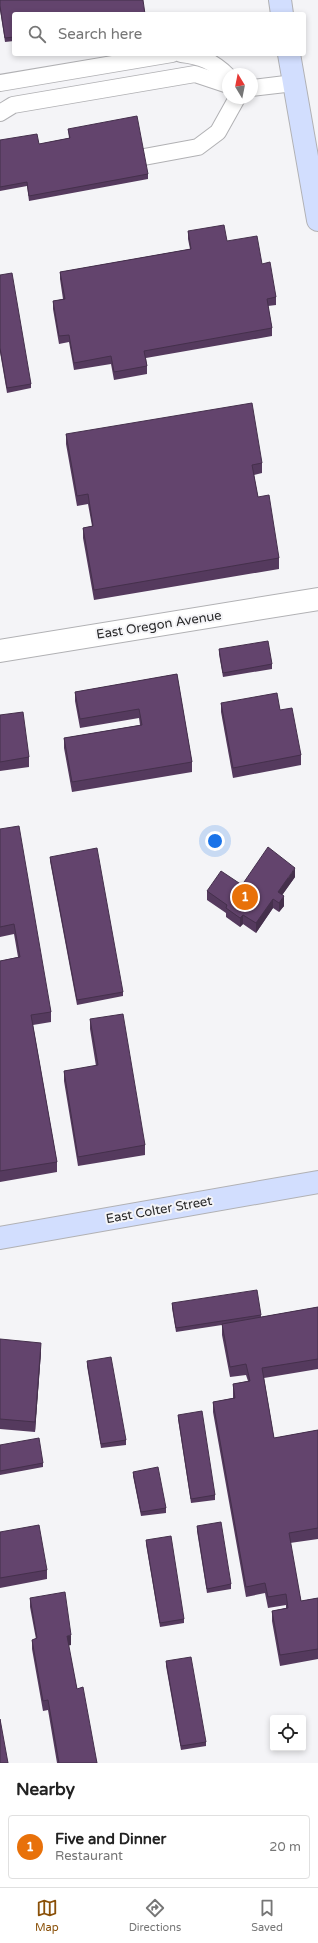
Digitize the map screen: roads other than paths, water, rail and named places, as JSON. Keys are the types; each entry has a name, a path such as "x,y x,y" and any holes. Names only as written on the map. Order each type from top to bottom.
{"street":[{"path":"280,0 282,12"},
{"path":"289,56 318,220"},
{"name":"East Oregon Avenue","path":"0,651 318,599"},
{"name":"East Colter Street","path":"0,1238 318,1182"}],"lane":[{"path":"0,83 160,56"},
{"path":"198,56 222,70"},
{"path":"0,113 13,105 195,74 222,83"},
{"path":"258,87 294,83"},
{"path":"144,157 198,147 218,132 233,104"}],"place":[{"name":"Five and Dinner","path":"245,897"}]}
